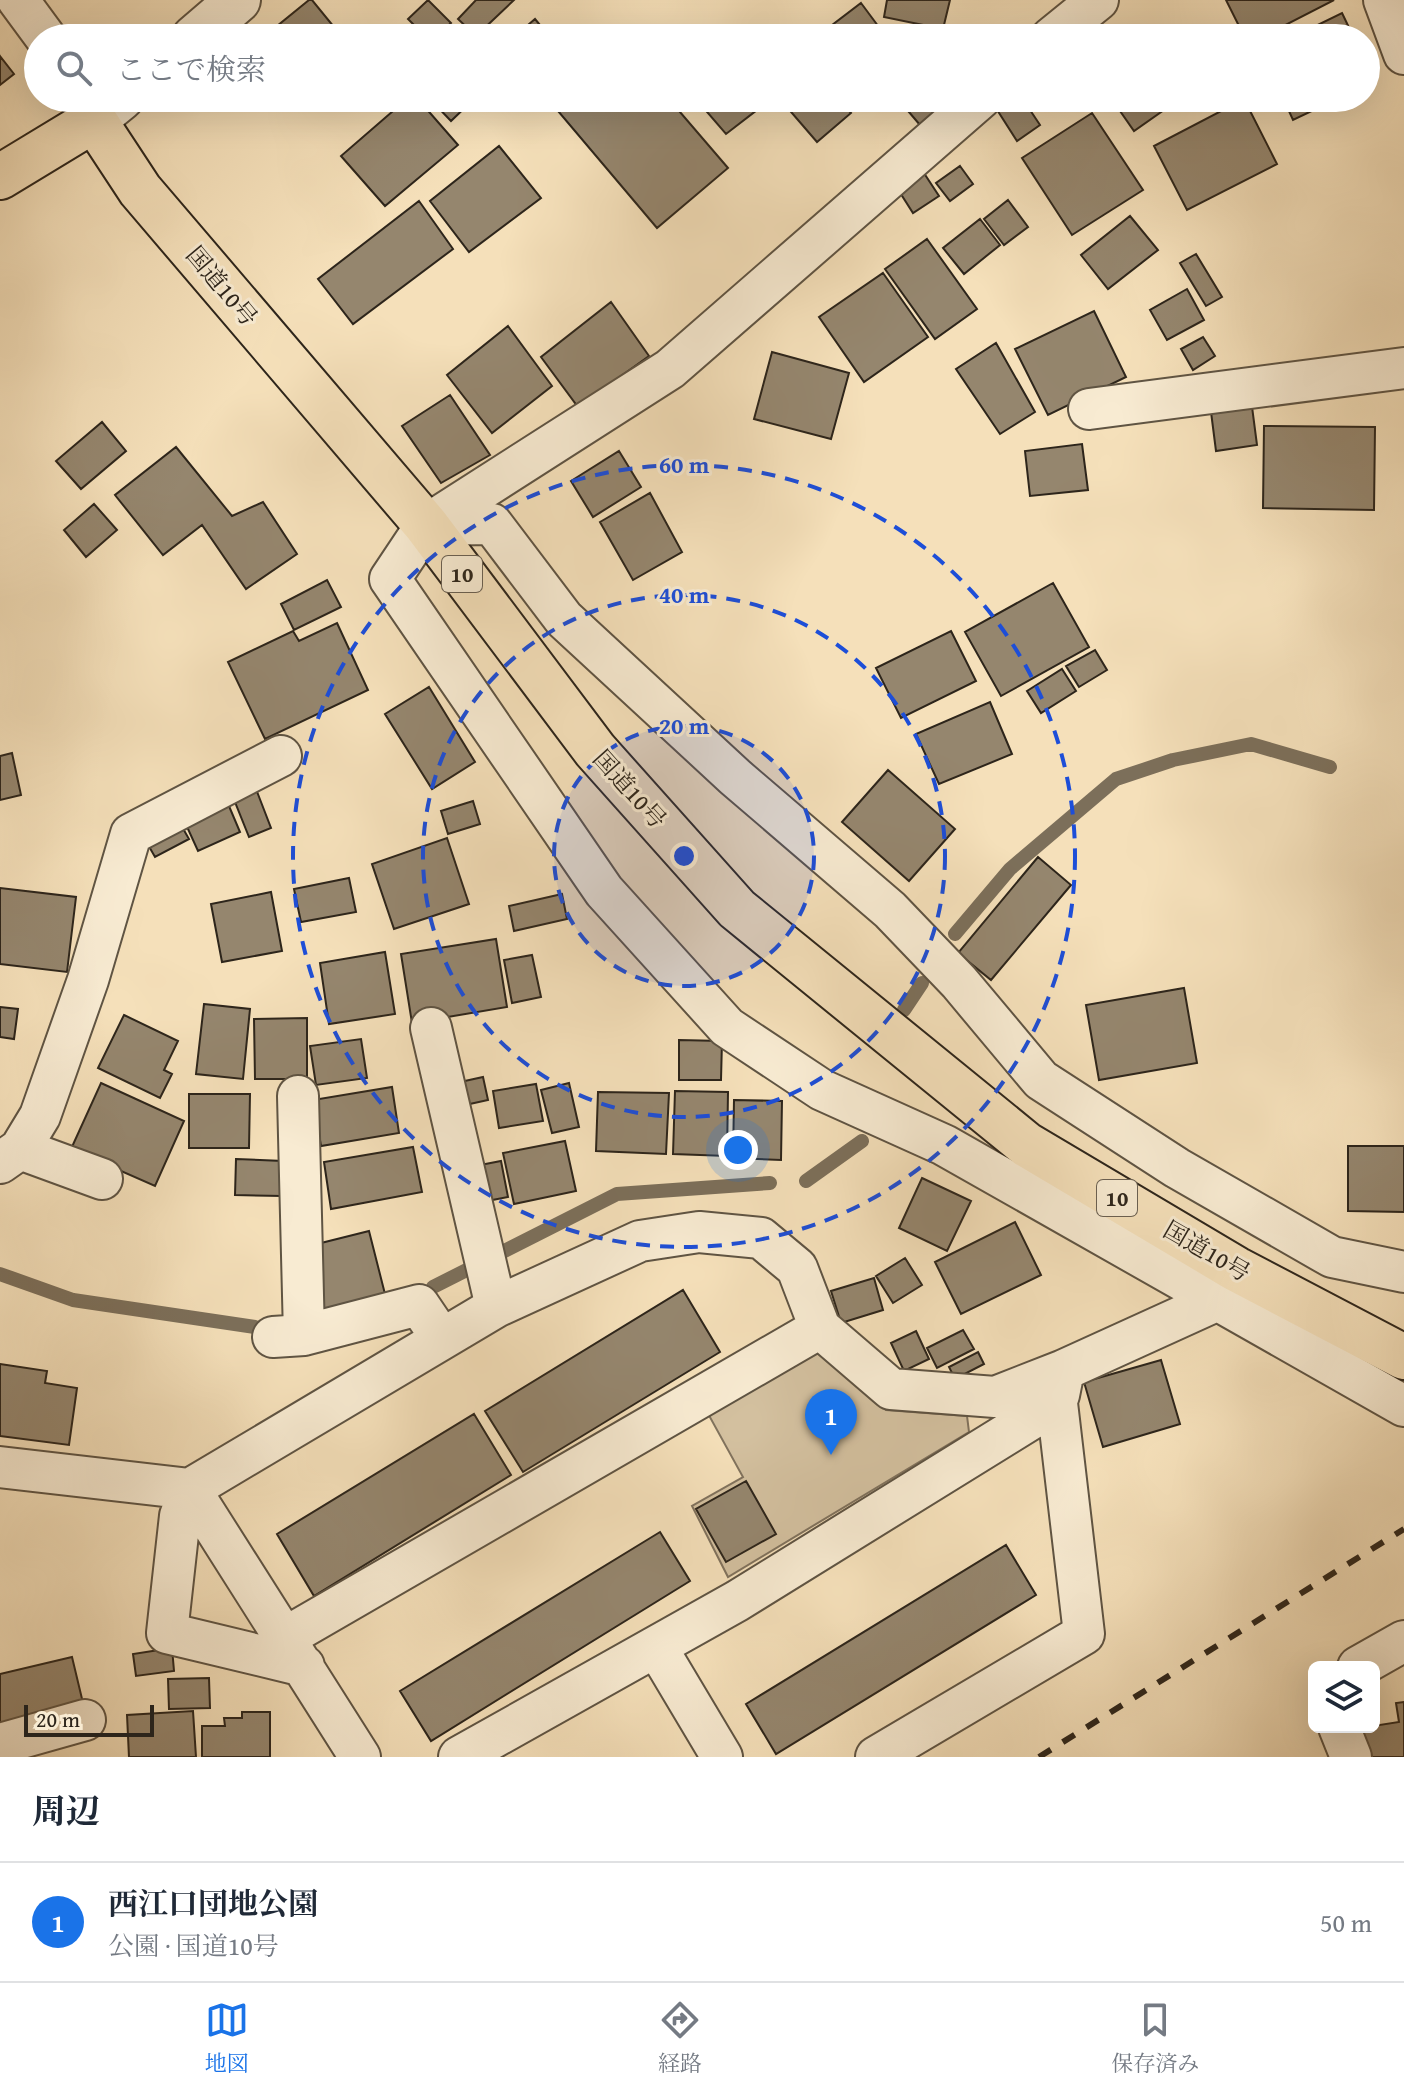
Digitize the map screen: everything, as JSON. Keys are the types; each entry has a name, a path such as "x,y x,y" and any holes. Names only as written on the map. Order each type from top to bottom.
{"highway":[{"name":"国道10号","path":"0,177 89,112"},
{"name":"国道10号","path":"102,112 140,190 426,525 595,750 737,909 1027,1145 1236,1269 1404,1357"}],"street":[{"path":"18,0 36,24"},
{"path":"210,24 238,0"},
{"path":"1068,24 1098,0"},
{"path":"1384,0 1404,54"},
{"path":"965,112 670,369 426,525 390,579 604,891 727,1027 822,1090 944,1145 1404,1406"},
{"path":"1089,409 1404,368"},
{"path":"426,525 492,524 564,619 735,777 890,910 959,982 1041,1080 1177,1168 1332,1257 1404,1272"},
{"path":"102,1179 10,1156 40,1116 131,834 281,756"},
{"path":"431,1028 477,1239 496,1307"},
{"path":"298,1096 288,1336 419,1305 442,1339"},
{"path":"0,1467 190,1489 496,1307 640,1241 699,1232 761,1238 797,1268 820,1328 891,1389 995,1397 1061,1386"},
{"path":"459,1757 657,1648 1061,1386 1218,1300"},
{"path":"190,1489 180,1516 167,1633 295,1652 820,1328"},
{"path":"876,1757 1084,1634 1061,1386"},
{"path":"190,1489 360,1757"},
{"path":"1369,1661 1404,1641"},
{"path":"657,1648 722,1757"},
{"path":"0,1744 85,1720"},
{"path":"1341,1733 1351,1757"}],"shaded area":[{"path":"823,1349 886,1410 967,1416 969,1432 728,1577 692,1506 743,1477 706,1410"}],"building":[{"path":"312,0 332,24 280,24"},
{"path":"428,0 451,23 413,24 408,19"},
{"path":"476,0 514,0 489,24 463,24 458,19"},
{"path":"887,0 950,0 944,24 918,24 884,17"},
{"path":"1226,0 1334,0 1287,24 1238,24"},
{"path":"861,3 877,24 833,24"},
{"path":"1342,13 1347,24 1320,24"},
{"path":"0,56 14,74 0,85"},
{"path":"392,112 429,112 458,145 385,206 341,156"},
{"path":"442,112 460,112 451,121"},
{"path":"559,112 680,112 728,168 657,228"},
{"path":"707,112 754,112 726,134"},
{"path":"791,112 850,112 851,113 817,142"},
{"path":"909,112 935,112 920,125"},
{"path":"998,112 1031,112 1040,125 1017,141"},
{"path":"1121,112 1161,112 1134,131"},
{"path":"1219,112 1251,112 1277,164 1187,210 1154,146"},
{"path":"1289,112 1310,112 1293,120"},
{"path":"1092,113 1143,190 1072,235 1022,158"},
{"path":"499,146 541,198 469,252 430,201"},
{"path":"918,164 939,196 913,213 892,180"},
{"path":"960,166 973,184 950,201 936,183"},
{"path":"1008,200 1028,227 1004,245 984,219"},
{"path":"419,201 453,249 353,324 318,279"},
{"path":"1130,216 1158,250 1108,289 1081,255"},
{"path":"980,219 1000,245 964,274 943,248"},
{"path":"927,239 977,309 935,339 885,269"},
{"path":"1196,254 1222,297 1206,306 1180,263"},
{"path":"883,273 928,337 864,382 819,317"},
{"path":"1187,289 1204,320 1167,340 1150,310"},
{"path":"611,302 649,356 578,407 541,357"},
{"path":"1094,311 1126,377 1048,415 1015,349"},
{"path":"508,326 552,386 492,433 447,375"},
{"path":"1203,337 1215,356 1193,370 1181,349"},
{"path":"996,343 1035,412 1000,434 956,369"},
{"path":"772,352 849,373 831,439 754,419"},
{"path":"450,395 490,455 441,483 402,426"},
{"path":"1251,399 1257,445 1216,451 1210,404"},
{"path":"102,422 126,451 81,489 56,461"},
{"path":"1264,426 1375,427 1374,510 1263,508"},
{"path":"1082,444 1088,490 1030,496 1025,451"},
{"path":"176,447 232,516 263,502 297,554 246,589 202,525 163,555 115,495"},
{"path":"619,451 641,487 593,517 571,481"},
{"path":"650,493 682,552 633,580 600,522"},
{"path":"94,504 117,530 86,557 64,530"},
{"path":"327,580 341,607 294,630 281,604"},
{"path":"1053,583 1089,647 1001,696 965,632"},
{"path":"337,623 368,690 265,739 228,662 293,631 299,641"},
{"path":"951,631 976,681 901,718 876,668"},
{"path":"1095,650 1107,670 1079,687 1066,666"},
{"path":"1062,669 1076,691 1041,713 1027,691"},
{"path":"429,687 475,762 432,789 385,714"},
{"path":"990,702 1012,754 939,784 916,734"},
{"path":"12,753 21,795 0,800 0,756"},
{"path":"888,770 955,829 909,881 842,822"},
{"path":"256,789 271,828 249,837 233,797"},
{"path":"226,799 240,832 198,851 183,818"},
{"path":"473,801 480,824 448,834 441,811"},
{"path":"177,818 189,839 155,857 143,836"},
{"path":"447,838 469,904 394,929 372,864"},
{"path":"1038,857 1071,885 991,980 958,953"},
{"path":"349,878 356,912 301,922 294,889"},
{"path":"0,888 76,897 67,972 0,964"},
{"path":"271,892 282,951 222,962 211,904"},
{"path":"562,894 567,919 514,931 509,906"},
{"path":"496,939 507,1007 412,1023 401,954"},
{"path":"385,952 395,1014 329,1024 320,963"},
{"path":"532,955 541,997 512,1003 504,960"},
{"path":"1184,988 1197,1063 1099,1080 1086,1005"},
{"path":"204,1004 250,1009 243,1079 196,1074"},
{"path":"0,1007 18,1009 14,1039 0,1037"},
{"path":"124,1015 178,1041 164,1070 172,1074 160,1098 98,1068"},
{"path":"307,1018 307,1079 255,1079 254,1019"},
{"path":"361,1039 367,1078 316,1085 310,1046"},
{"path":"679,1040 722,1041 721,1080 679,1080"},
{"path":"483,1077 488,1100 456,1107 451,1084"},
{"path":"101,1083 184,1121 155,1186 71,1149"},
{"path":"569,1083 579,1127 552,1133 541,1090"},
{"path":"536,1084 543,1121 499,1128 493,1091"},
{"path":"392,1087 399,1133 321,1146 313,1100"},
{"path":"675,1091 728,1092 727,1156 673,1154"},
{"path":"598,1092 669,1093 666,1154 596,1151"},
{"path":"189,1094 250,1094 249,1148 189,1148"},
{"path":"734,1100 782,1101 781,1160 733,1158"},
{"path":"565,1141 576,1191 514,1204 503,1153"},
{"path":"1348,1146 1404,1146 1404,1212 1348,1211"},
{"path":"413,1147 422,1192 331,1209 324,1162"},
{"path":"236,1159 283,1161 282,1196 235,1195"},
{"path":"501,1161 508,1197 482,1202 475,1166"},
{"path":"922,1178 971,1201 947,1251 899,1228"},
{"path":"1015,1222 1041,1275 961,1314 935,1262"},
{"path":"369,1231 386,1298 325,1313 309,1246"},
{"path":"905,1258 922,1285 893,1303 876,1276"},
{"path":"874,1278 883,1310 841,1323 831,1291"},
{"path":"683,1290 720,1352 523,1472 485,1411"},
{"path":"963,1330 974,1349 937,1368 927,1348"},
{"path":"916,1331 929,1359 904,1371 891,1343"},
{"path":"978,1352 984,1364 955,1379 949,1367"},
{"path":"1161,1360 1180,1424 1103,1447 1084,1382"},
{"path":"0,1364 47,1371 45,1383 77,1388 69,1445 0,1436"},
{"path":"474,1414 511,1475 314,1596 277,1534"},
{"path":"746,1481 776,1534 726,1562 696,1509"},
{"path":"660,1532 690,1581 431,1741 400,1691"},
{"path":"1006,1545 1036,1595 776,1754 746,1704"},
{"path":"172,1648 174,1671 136,1676 133,1654"},
{"path":"72,1657 83,1703 0,1724 0,1674"},
{"path":"209,1678 210,1708 169,1709 168,1679"},
{"path":"1404,1702 1404,1757 1358,1757 1355,1733 1380,1733 1380,1725 1399,1722 1396,1703"},
{"path":"193,1711 196,1757 129,1757 127,1715"},
{"path":"242,1712 270,1712 270,1757 202,1757 202,1726 225,1726 224,1718 242,1718"}],"waterway":[{"path":"955,934 1010,869 1116,779 1173,760 1251,744 1330,767"},
{"path":"904,1010 922,983"},
{"path":"806,1181 862,1141"},
{"path":"433,1287 617,1194 770,1183"},
{"path":"0,1274 73,1300 255,1327"}],"railway":[{"path":"1039,1757 1404,1529"}],"place":[{"name":"西江口団地公園","path":"831,1455"}]}
